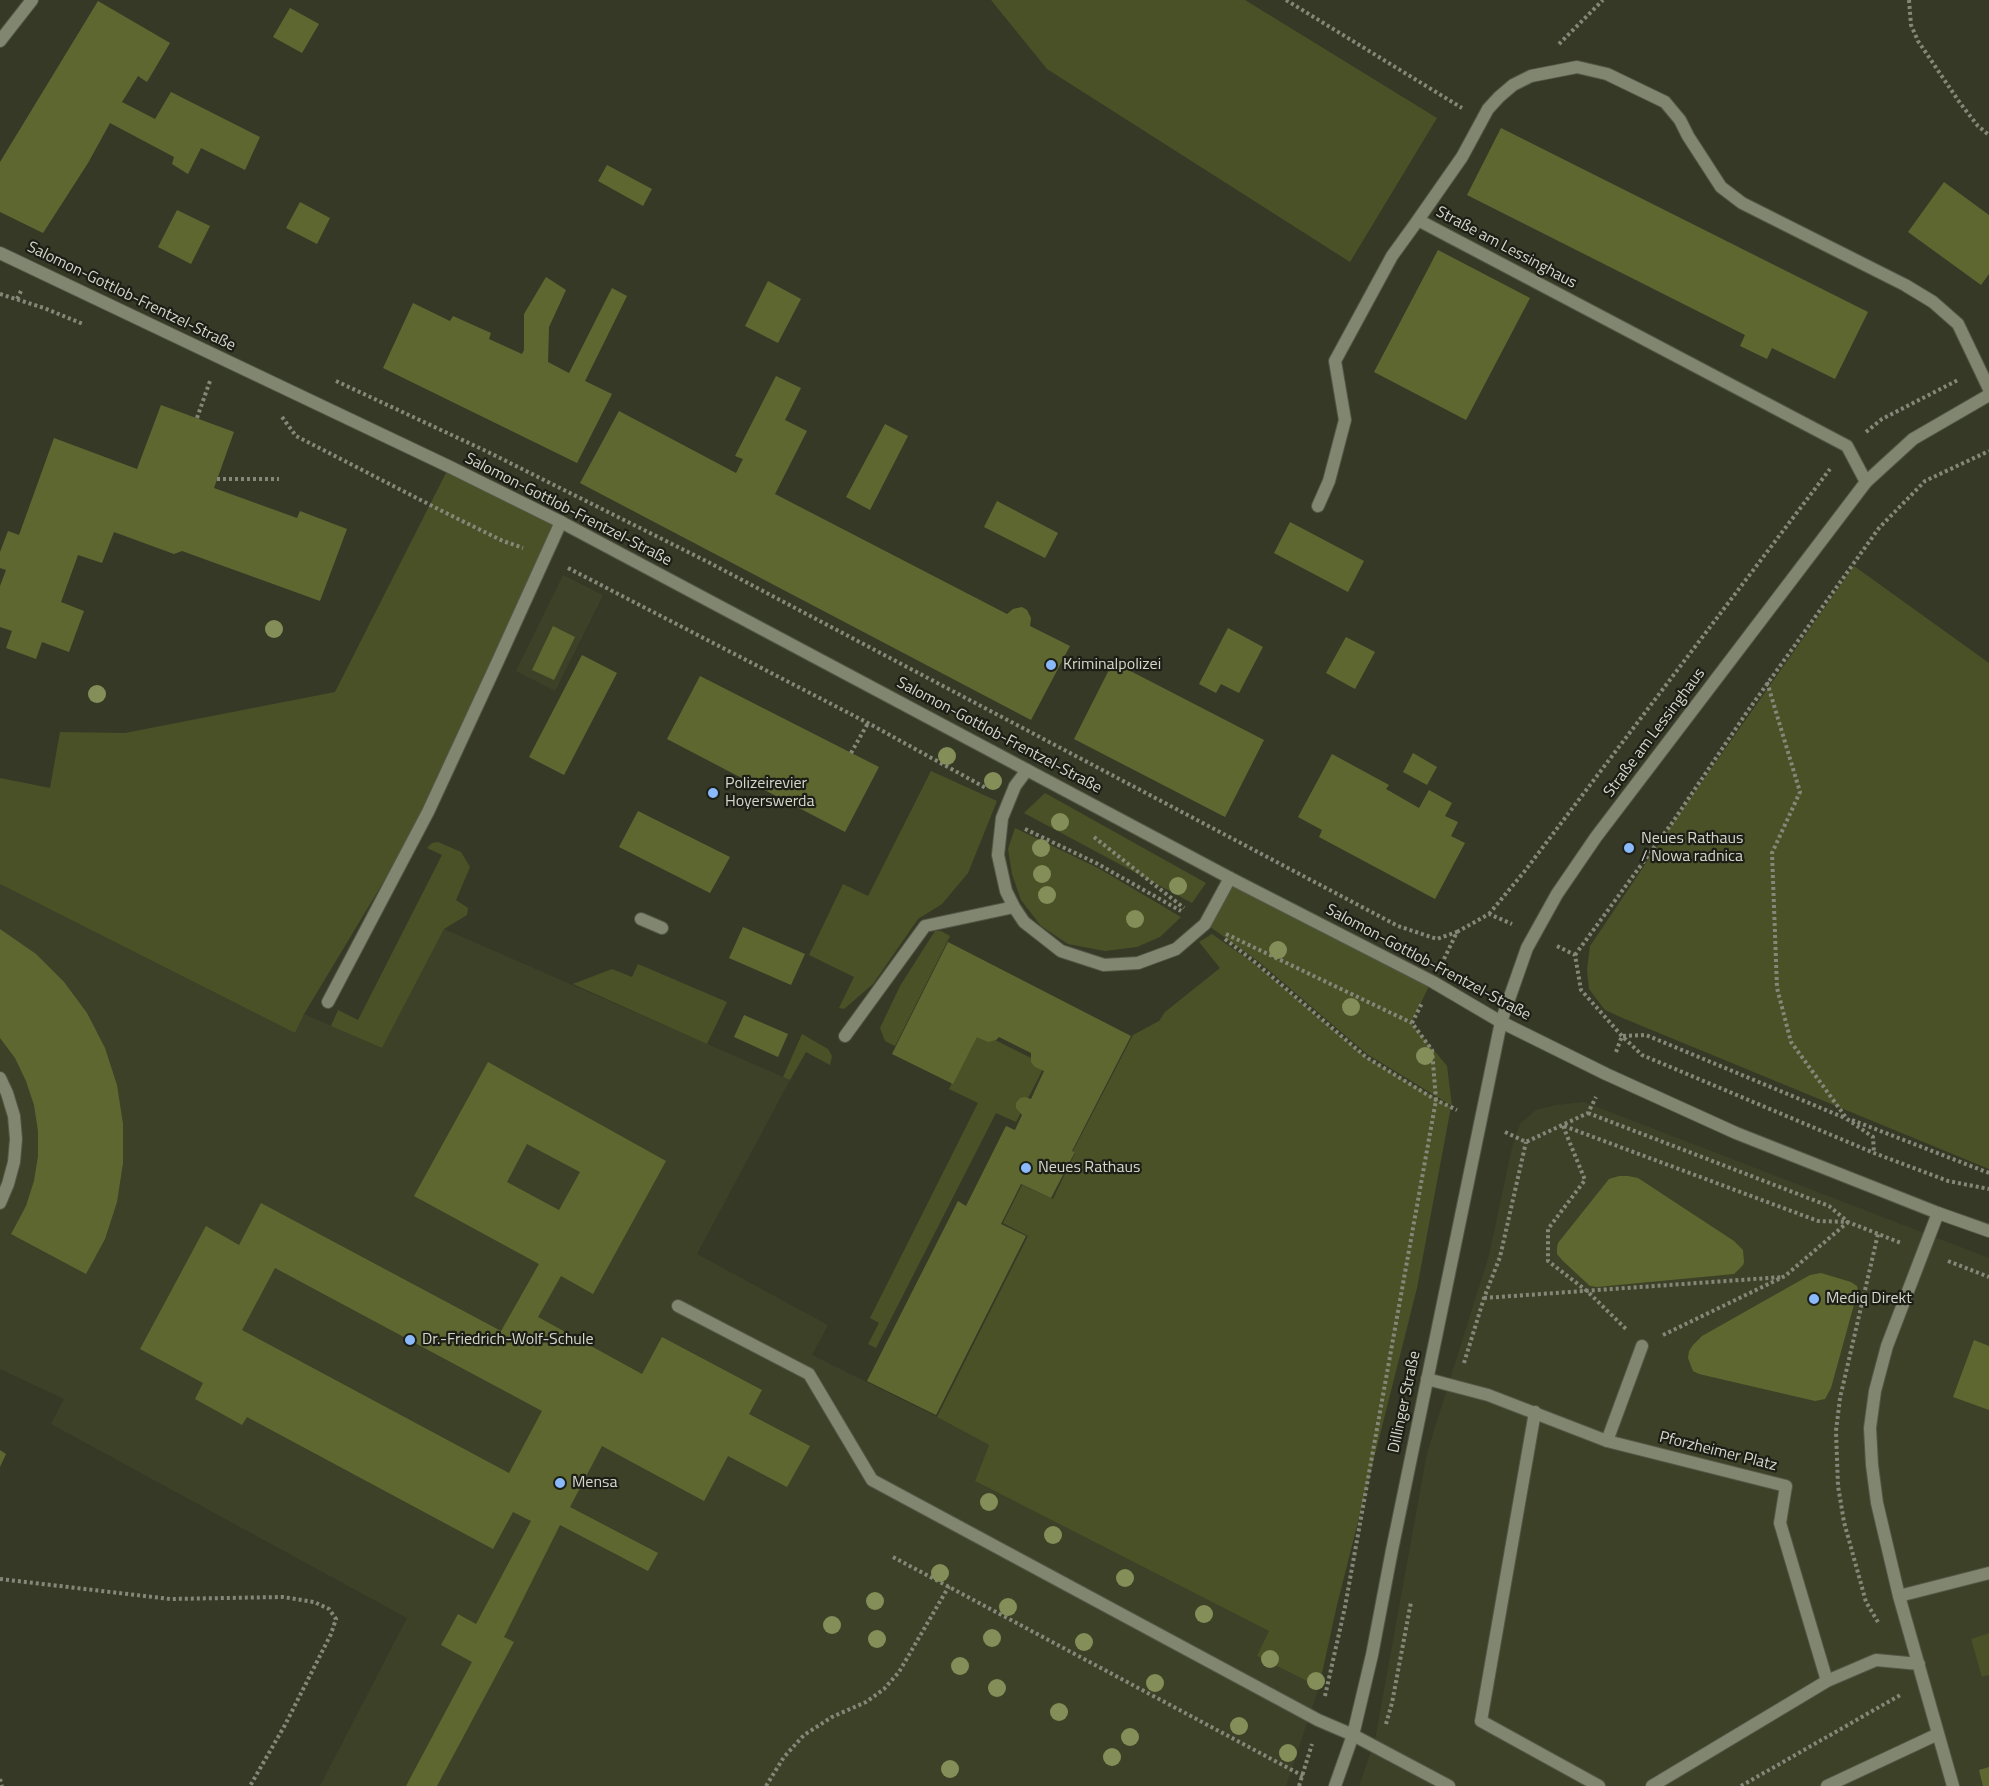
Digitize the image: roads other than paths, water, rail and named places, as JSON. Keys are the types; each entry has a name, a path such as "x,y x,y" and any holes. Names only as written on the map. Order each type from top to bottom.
{"street":[{"path":"0,41 32,0"},
{"name":"Straße am Lessinghaus","path":"1866,482 1847,446 1418,220 1462,157 1488,109 1499,97 1513,85 1531,76 1577,67 1607,74 1665,102 1680,120 1692,144 1721,187 1742,203 1905,285 1933,302 1958,324 1989,389"},
{"path":"1317,506 1329,482 1346,420 1335,361 1392,256 1418,220"},
{"name":"Salomon-Gottlob-Frentzel-Straße","path":"0,253 561,522 1230,878 1433,982 1501,1022 1606,1074 1736,1133 1989,1231"},
{"name":"Straße am Lessinghaus","path":"1501,1022 1527,948 1557,894 1596,837 1866,482 1913,439 1989,395"},
{"path":"328,1002 428,812 561,522"},
{"path":"1027,770 1007,801 1002,818 998,855 1006,891 1014,907 1024,922 1061,951 1104,965 1138,963 1176,949 1205,924 1230,878"},
{"path":"845,1036 925,926 1014,907"},
{"path":"641,919 662,928"},
{"name":"Dillinger Straße","path":"1335,1786 1353,1735 1372,1655 1501,1022"},
{"path":"0,1078 14,1116 16,1139 9,1184 0,1203"},
{"path":"1938,1213 1887,1346 1875,1391 1870,1428 1877,1503 1899,1596 1953,1786"},
{"path":"678,1306 809,1374 872,1480 1318,1720 1353,1735 1449,1786"},
{"path":"1607,1441 1642,1346"},
{"name":"Pforzheimer Platz","path":"1427,1379 1457,1386 1535,1412 1607,1441 1785,1486 1780,1523 1827,1681"},
{"path":"1535,1412 1481,1721 1599,1786"},
{"path":"1899,1596 1989,1573"},
{"path":"1652,1786 1827,1681 1876,1660 1918,1664"},
{"path":"1827,1786 1938,1734"}],"place":[{"name":"Kriminalpolizei","path":"1051,665"},
{"name":"Polizeirevier Hoyerswerda","path":"713,793"},
{"name":"Neues Rathaus / Nowa radnica","path":"1629,848"},
{"name":"Neues Rathaus","path":"1026,1168"},
{"name":"Mediq Direkt","path":"1814,1299"},
{"name":"Dr.-Friedrich-Wolf-Schule","path":"410,1340"},
{"name":"Mensa","path":"560,1483"}]}
